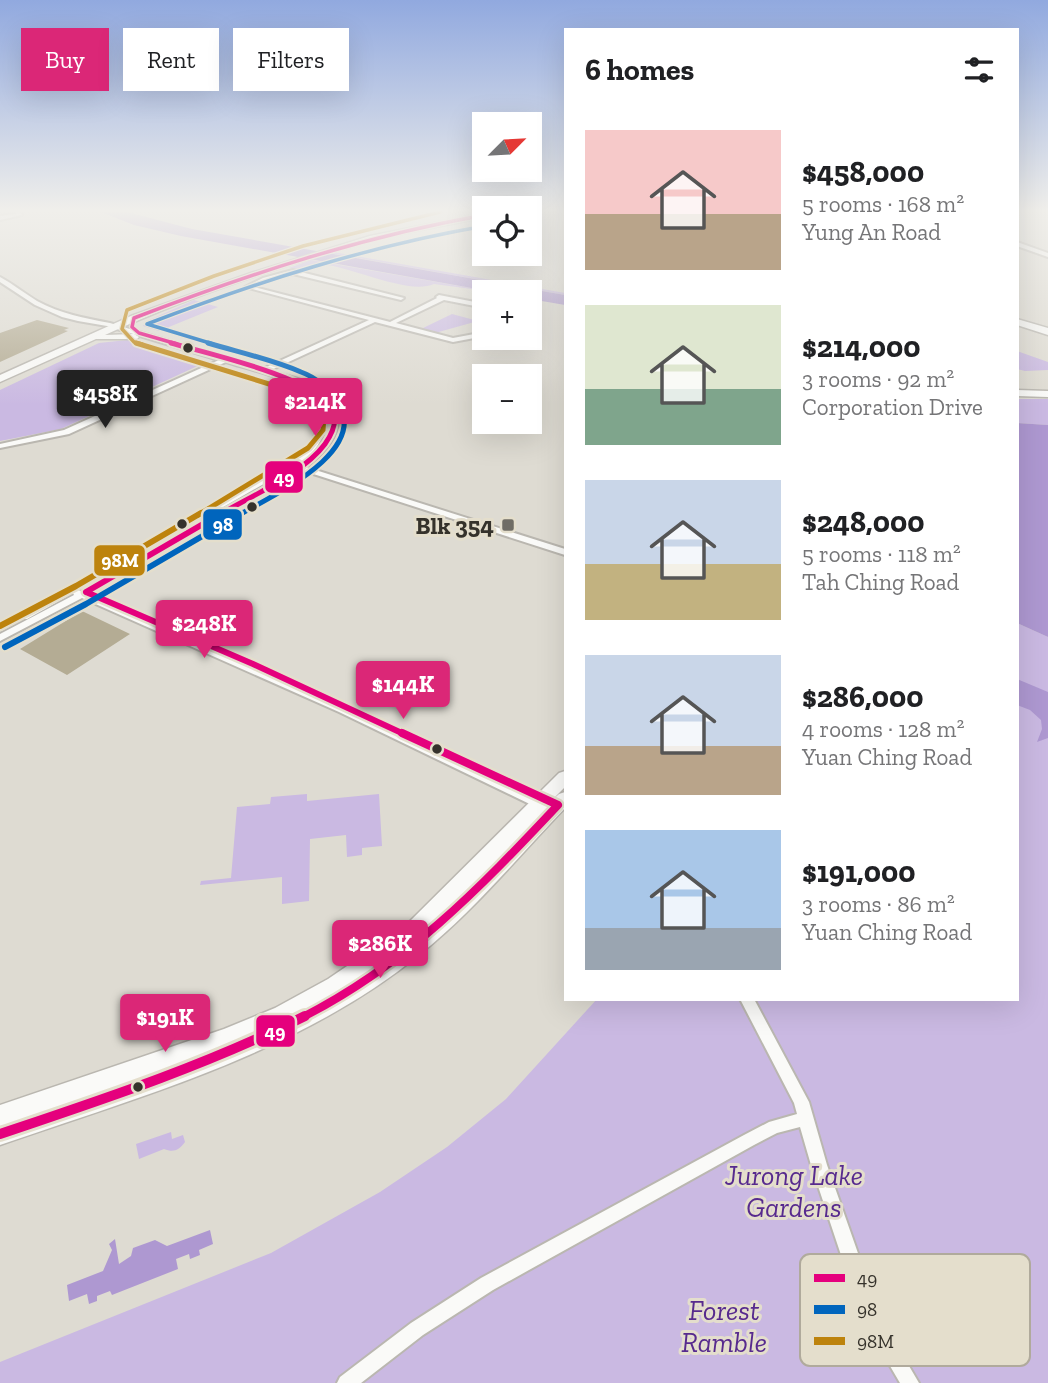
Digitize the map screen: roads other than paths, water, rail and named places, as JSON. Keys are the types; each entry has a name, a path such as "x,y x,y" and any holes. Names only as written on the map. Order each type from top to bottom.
{"main road":[{"path":"0,377 105,326 244,277"},
{"path":"0,377 77,343 105,326 134,318 212,287 260,277"},
{"path":"1019,317 1048,325"},
{"path":"77,343 98,338 137,335 131,325 134,318"},
{"path":"1019,323 1048,332"},
{"path":"1019,391 1048,391"},
{"path":"0,1134 234,1053 314,1015 410,951 441,924 551,803 564,778"},
{"path":"0,1115 231,1036 282,1014 335,985 410,933 551,803"}],"street":[{"path":"261,277 249,288 453,340 472,336"},
{"path":"313,277 401,298"},
{"path":"0,279 39,305 299,382 317,392 337,418 337,429 330,443 299,465 0,638"},
{"path":"433,296 472,304"},
{"path":"390,324 443,298"},
{"path":"263,371 374,320"},
{"path":"0,446 66,432 223,361 288,385 316,402 323,412 323,430 299,465"},
{"path":"299,465 564,552"},
{"path":"442,511 564,547"},
{"path":"0,631 79,591 253,664 551,803"},
{"path":"748,1001 801,1102 850,1254"},
{"path":"346,1383 417,1329 487,1284 749,1140 774,1127 804,1118"},
{"path":"900,1366 910,1383"}],"place":[{"name":"Blk 354","path":"508,525"}],"park label":[{"name":"Jurong Lake Gardens","path":"794,1191"},
{"name":"Forest Ramble","path":"724,1326"}]}
